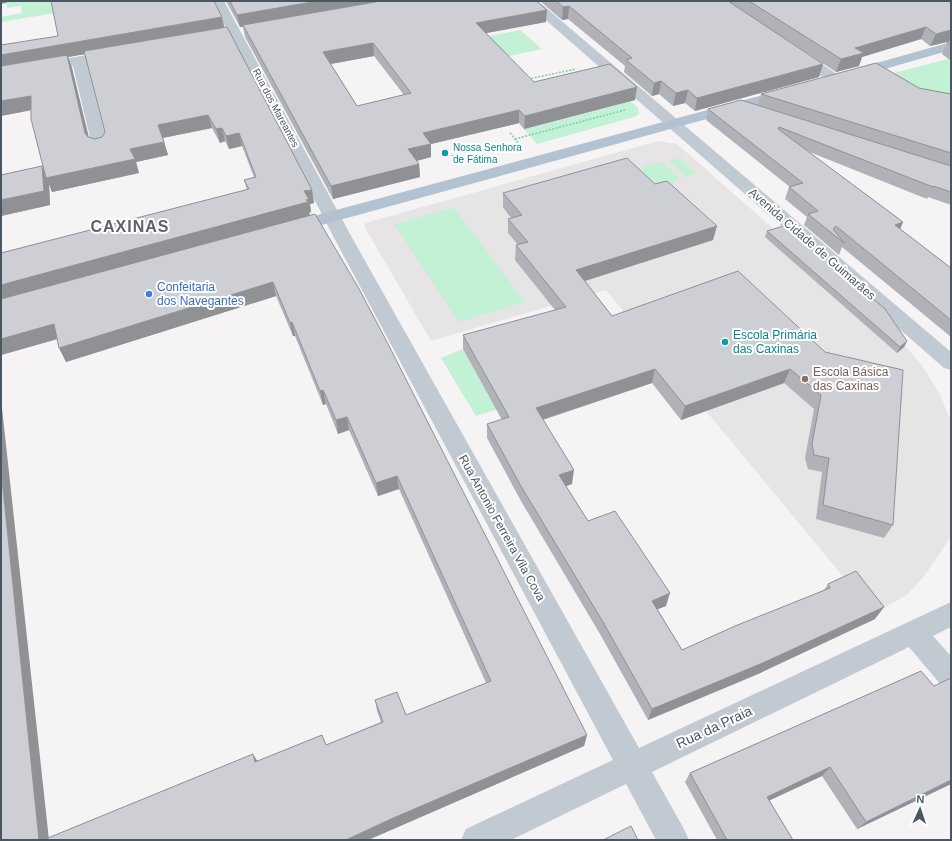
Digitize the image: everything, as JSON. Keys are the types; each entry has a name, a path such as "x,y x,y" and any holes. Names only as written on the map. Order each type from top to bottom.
{"main road":[{"path":"821,83 951,46"},
{"path":"272,233 799,89"}],"street":[{"name":"Rua dos Mareantes","path":"218,1 332,216"},
{"name":"Avenida Cidade de Guimarães","path":"530,1 951,363"},
{"path":"220,36 251,31"},
{"path":"787,47 835,79"},
{"path":"1,74 131,52"},
{"path":"79,61 100,146"},
{"path":"740,105 767,114"},
{"name":"Rua Antonio Ferreira Vila Cova","path":"332,216 673,840"},
{"name":"Rua da Praia","path":"477,840 951,614"},
{"path":"914,632 951,676"}],"path":[{"path":"527,79 581,68"},
{"path":"515,139 630,109"},
{"path":"510,134 523,148"}],"shaded area":[{"name":"Escola Básica das Caxinas","path":"658,141 677,144 900,340 921,364 939,393 951,421 951,537 925,575 908,594 874,614 606,290 431,341 364,226 366,223"}],"green space":[{"path":"6,1 90,1 55,13 1,22 1,17 22,13 21,6 7,8"},
{"path":"520,30 542,49 396,80 379,57"},
{"path":"948,59 951,61 951,107 878,77"},
{"path":"603,77 638,108 639,114 634,117 537,144 524,129 618,105"},
{"path":"679,158 697,174 686,177 669,161"},
{"path":"662,162 679,177 672,185 659,189 639,171 646,166"},
{"path":"454,208 525,302 459,322 394,224"},
{"path":"463,349 488,394 593,380 476,416 441,358"}],"building":[{"path":"51,1 214,1 222,17 1,55 1,45 58,36"},
{"path":"230,1 318,1 237,15"},
{"path":"381,1 536,1 547,10 476,23 534,82 610,64 637,87 525,116 519,110 423,133 431,144 408,149 419,164 331,186 243,25","holes":["373,43 411,93 357,106 323,52"]},
{"path":"556,1 728,1 823,64 697,98 688,90 676,93 661,81 654,83 626,60 632,58 569,6 563,7"},
{"path":"749,1 951,1 951,30 936,34 926,27 855,48 864,53 841,59"},
{"path":"227,27 312,190 304,191 309,199 306,200 308,202 1,285 1,253 249,189 244,180 256,177 239,133 226,136 222,128 216,129 208,115 158,125 164,142 130,149 135,159 46,178 31,119 31,96 1,101 1,66 67,55 85,133 88,137 95,139 102,137 105,132 84,51"},
{"path":"876,63 919,88 951,94 951,153 761,94"},
{"path":"741,100 951,166 951,192 933,187 779,127 778,129 903,222 895,225 951,268 951,320 836,226 833,229 844,243 808,214 818,211 789,187 803,183 708,109"},
{"path":"627,158 655,184 667,181 717,226 576,270 612,316 738,271 825,352 903,370 893,525 823,505 829,458 814,455 812,444 821,395 790,369 685,406 655,369 536,408 574,470 559,475 588,521 615,511 670,593 652,601 682,650 735,626 830,588 828,584 856,571 884,607 765,662 652,709 603,622 522,488 487,424 509,417 463,335 566,307 516,245 528,242 508,219 522,215 503,193"},
{"path":"42,166 44,191 1,200 1,175"},
{"path":"315,214 358,287 387,342 587,735 391,819 346,840 43,840 253,754 255,762 322,735 326,745 383,722 375,700 397,692 406,715 491,681 397,476 376,483 347,417 336,420 323,390 320,391 292,322 290,323 273,282 59,348 54,324 1,339 1,299"},
{"path":"787,225 885,309 907,341 900,347 767,231"},
{"path":"1,469 39,840 1,840"},
{"path":"921,671 934,686 951,678 951,780 866,822 830,767 767,797 793,840 727,840 690,773"},
{"path":"631,826 638,840 603,840"}],"place":[{"name":"Nossa Senhora de Fátima","path":"445,153"},
{"name":"Confeitaria dos Navegantes","path":"149,294"},
{"name":"Escola Primária das Caxinas","path":"725,342"},
{"name":"Escola Básica das Caxinas","path":"805,379"}],"district":[{"name":"CAXINAS","path":"130,226"}]}
